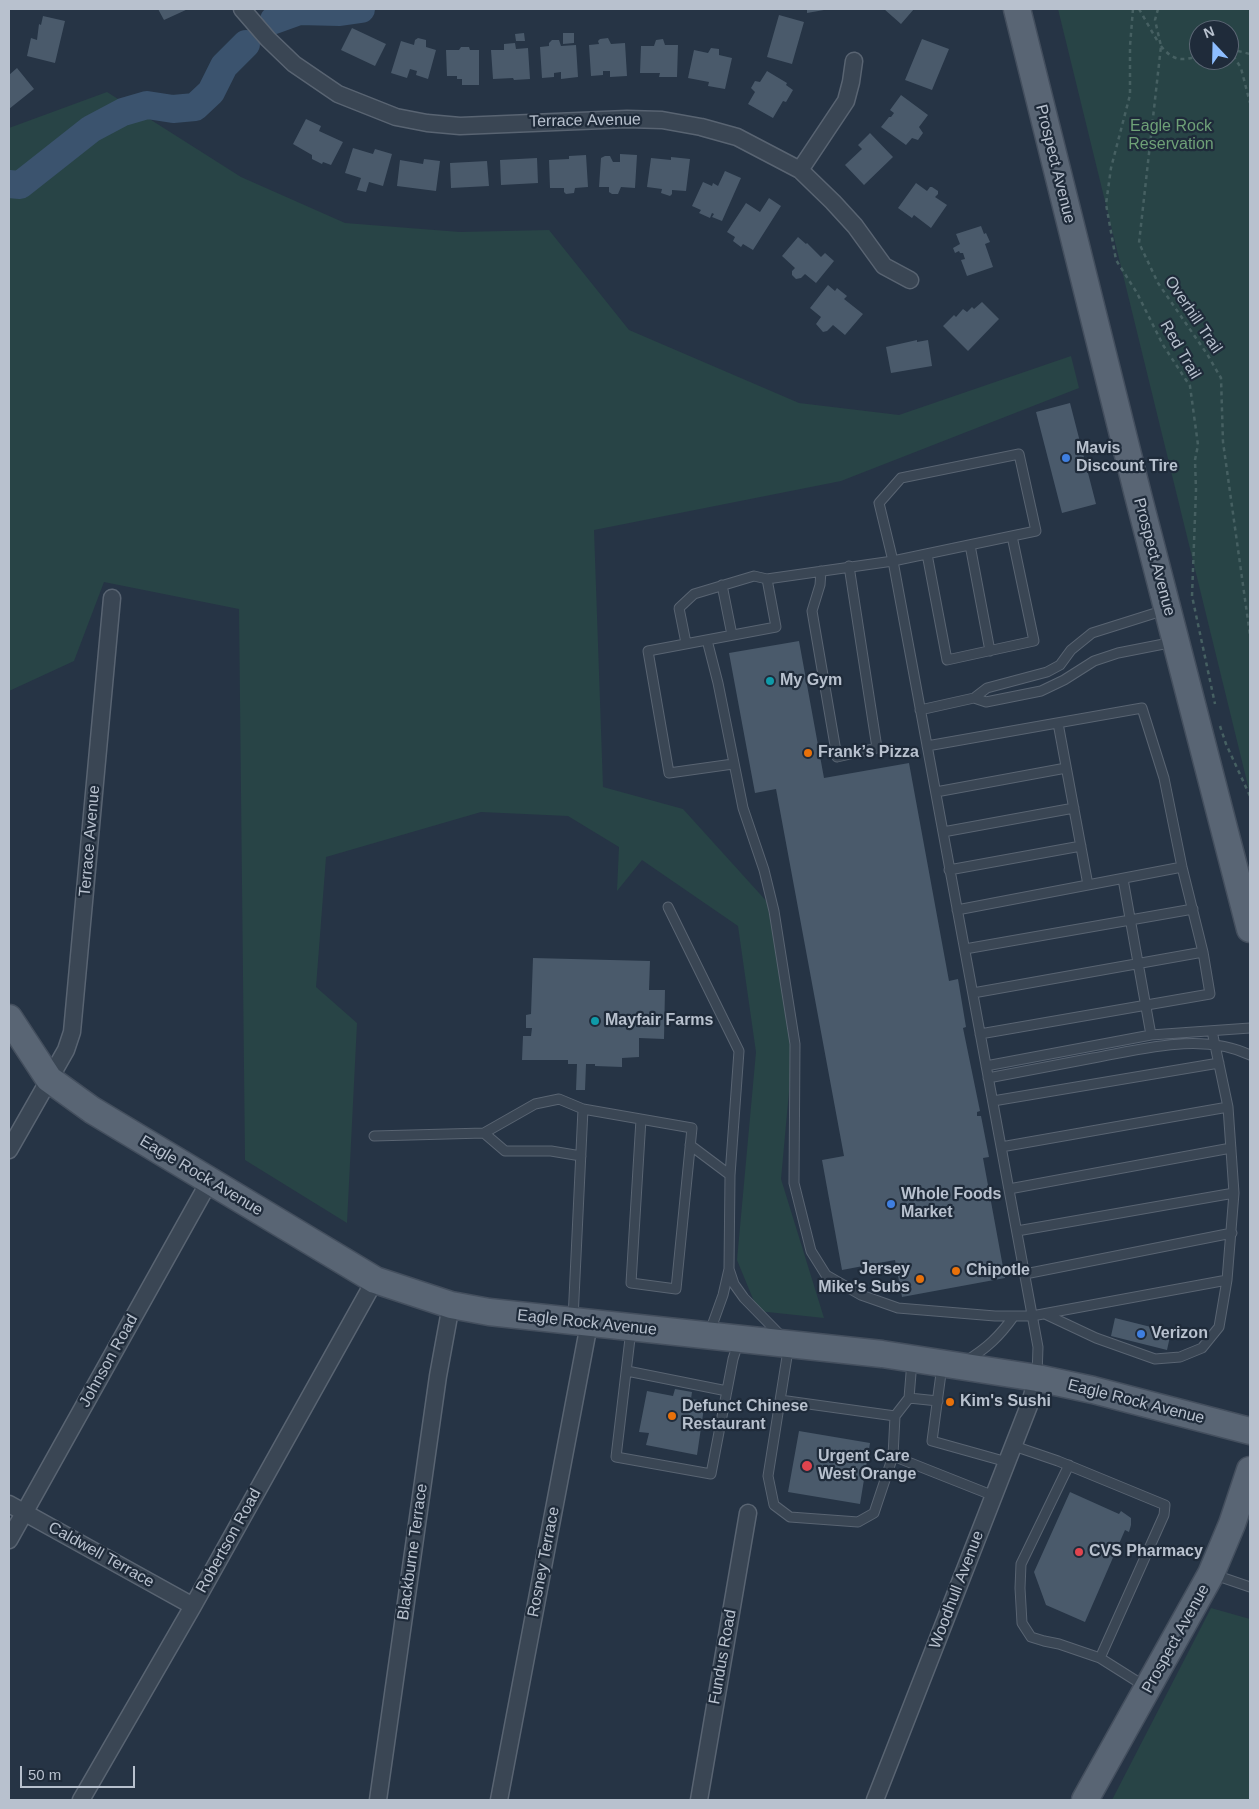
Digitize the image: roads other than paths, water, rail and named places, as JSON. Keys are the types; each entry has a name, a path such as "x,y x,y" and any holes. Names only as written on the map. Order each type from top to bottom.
{"main road":[{"name":"Prospect Avenue","path":"1016,9 1250,929"},
{"name":"Eagle Rock Avenue","path":"9,1018 49,1079 92,1110 375,1280 451,1305 489,1312 789,1344 913,1359 1037,1378 1093,1390 1250,1431"},
{"name":"Prospect Avenue","path":"1085,1800 1211,1574 1248,1484"}],"street":[{"name":"Terrace Avenue","path":"242,9 268,40 294,64 338,94 366,107 396,117 460,126 627,119 662,120 701,127 737,137 800,170 855,226 884,266 910,280"},
{"path":"800,170 846,101 854,60"},
{"name":"Terrace Avenue","path":"9,1150 66,1050 72,1032 112,598"},
{"name":"Johnson Road","path":"9,1540 209,1182"},
{"name":"Robertson Road","path":"81,1800 193,1606 375,1280"},
{"name":"Blackburne Terrace","path":"378,1800 438,1376 451,1305"},
{"name":"Rosney Terrace","path":"499,1800 581,1323"},
{"name":"Woodhull Avenue","path":"875,1800 1014,1446 1037,1378"},
{"name":"Caldwell Terrace","path":"9,1504 193,1606"},
{"name":"Fundus Road","path":"699,1800 748,1513"}],"lane":[{"path":"686,643 679,608 694,594 722,585 754,576 767,579 893,560 1036,531 1019,454 901,478 879,503 893,560 1025,1274 1038,1347 1037,1378"},
{"path":"927,554 948,660 1034,642 1012,536"},
{"path":"970,545 990,651"},
{"path":"820,571 820,585 812,611 837,757 877,748 849,566"},
{"path":"733,764 669,772 648,651 776,627 767,579"},
{"path":"722,585 732,635"},
{"path":"920,710 974,698 988,688 1048,672 1060,665 1071,650 1092,633 1168,610"},
{"path":"707,640 718,683 743,808 764,870 774,911 795,1044 794,1183 811,1251 826,1276 861,1295 898,1308 1014,1316 1044,1314 1227,1280"},
{"path":"974,698 986,702 1041,691 1064,680 1094,661 1118,653 1176,641"},
{"path":"927,746 1142,708 1164,778 1182,867 1203,952 1210,994 980,1034"},
{"path":"1058,723 1088,885"},
{"path":"936,792 1066,768"},
{"path":"943,832 1074,808"},
{"path":"949,870 1081,846"},
{"path":"957,910 1182,867"},
{"path":"1123,879 1152,1035"},
{"path":"668,907 739,1051 730,1175 729,1269 723,1296 709,1336"},
{"path":"964,949 1193,909"},
{"path":"973,993 1203,952"},
{"path":"986,1066 1172,1032 1250,1028"},
{"path":"1044,1314 1096,1338 1156,1359 1180,1357 1202,1348 1219,1327 1227,1280 1234,1193 1228,1107 1212,1031"},
{"path":"988,1078 1168,1045 1215,1044 1241,1050 1250,1055"},
{"path":"993,1101 1219,1062"},
{"path":"374,1136 484,1133 535,1104 559,1099 583,1109 641,1119 692,1128 676,1288 632,1283 641,1119"},
{"path":"1001,1147 1228,1107"},
{"path":"581,1323 581,1156 583,1109"},
{"path":"484,1133 506,1151 551,1152 581,1156"},
{"path":"690,1145 730,1175"},
{"path":"1009,1188 1231,1148"},
{"path":"1016,1230 1234,1193"},
{"path":"1025,1274 1232,1234"},
{"path":"729,1269 734,1284 744,1298 789,1344 768,1476 774,1505 790,1517 858,1522 874,1513 893,1456 895,1416 908,1398 913,1359"},
{"path":"1007,1462 932,1441 938,1400 950,1365 989,1347 1014,1316"},
{"path":"632,1327 616,1457 711,1474 739,1339"},
{"path":"627,1371 727,1392"},
{"path":"908,1398 938,1400"},
{"path":"780,1400 895,1416"},
{"path":"1014,1446 1069,1465 1165,1505 1164,1515 1100,1658"},
{"path":"893,1456 994,1496"},
{"path":"1069,1465 1021,1564 1022,1623 1031,1637 1100,1658 1148,1688"},
{"path":"1211,1574 1250,1587"}],"waterway":[{"path":"274,20 299,11 340,12 361,9"},
{"path":"9,184 20,185 91,129 123,112 147,105 173,109 195,107 211,92 224,66 246,44"}],"place":[{"name":"Mavis Discount Tire","path":"1066,458"},
{"name":"My Gym","path":"770,681"},
{"name":"Frank’s Pizza","path":"808,753"},
{"name":"Mayfair Farms","path":"595,1021"},
{"name":"Whole Foods Market","path":"891,1204"},
{"name":"Chipotle","path":"956,1271"},
{"name":"Jersey Mike's Subs","path":"920,1279"},
{"name":"Verizon","path":"1141,1334"},
{"name":"Kim's Sushi","path":"950,1402"},
{"name":"Defunct Chinese Restaurant","path":"672,1416"},
{"name":"Urgent Care West Orange","path":"807,1466"},
{"name":"CVS Pharmacy","path":"1079,1552"}],"park label":[{"name":"Eagle Rock Reservation","path":"1171,136"}]}
